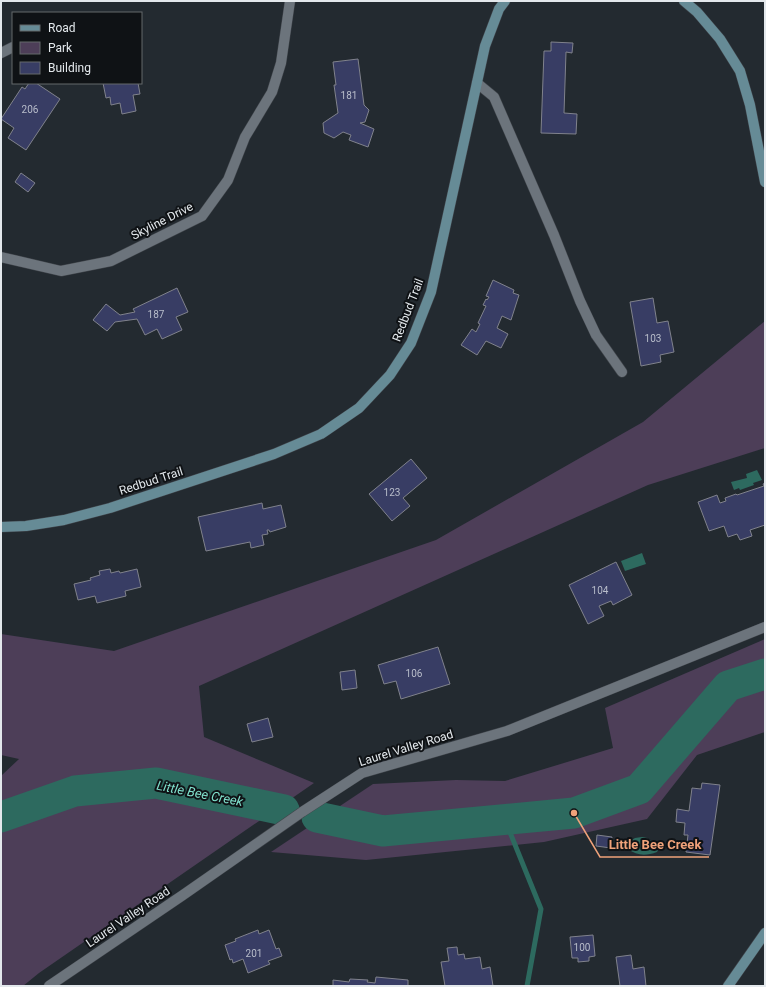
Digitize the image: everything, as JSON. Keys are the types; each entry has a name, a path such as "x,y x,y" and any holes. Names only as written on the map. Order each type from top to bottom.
{"street":[{"name":"Skyline Drive","path":"1,256 60,271 111,262 202,216 228,180 245,137 272,92 280,63 290,1"},
{"name":"Redbud Trail","path":"1,527 26,526 64,520 132,501 281,451 321,434 359,408 390,375 412,342 431,292 486,46 499,9 505,1"},
{"path":"684,1 720,39 740,71 750,106 765,182"},
{"path":"1,53 12,48"},
{"path":"477,83 494,97 554,235 580,301 596,335 622,372"},
{"name":"Laurel Valley Road","path":"49,986 302,812 362,773 507,731 765,627"},
{"path":"728,986 765,933"}],"green space":[{"path":"765,321 765,448 648,485 199,686 204,737 314,783 39,973 23,986 1,986 1,776 19,759 1,755 1,634 114,651 436,540 643,422"},
{"path":"765,639 765,732 697,755 647,819 544,842 366,860 271,852 373,784 456,780 505,781 613,748 605,708"}],"shaded area":[{"path":"757,470 762,480 753,483 754,485 740,490 739,488 734,490 731,482 747,478 746,474"},
{"path":"642,553 646,564 625,571 621,561"},
{"path":"635,838 647,838 658,845 659,848 657,852 642,855 628,849 627,843"}],"building":[{"path":"551,42 573,43 572,53 566,52 564,113 577,114 576,134 541,133 544,51 551,51"},
{"path":"358,59 364,105 369,110 365,122 360,123 374,129 368,147 349,140 351,135 343,132 334,138 324,133 323,123 338,113 334,85 336,85 333,62"},
{"path":"28,84 38,84 60,99 26,150 8,138 14,128 1,119 22,87 25,89"},
{"path":"103,84 138,84 140,94 133,95 136,111 122,114 120,103 111,105 110,97 106,98"},
{"path":"21,173 35,183 28,192 15,182"},
{"path":"493,280 514,290 513,293 519,295 511,320 502,316 497,328 508,334 501,348 486,341 477,355 461,345 472,329 476,332 480,324 478,323 486,306 483,305 489,297 486,296"},
{"path":"177,288 188,312 176,317 182,330 162,339 157,329 145,335 137,319 115,322 107,331 93,320 106,304 120,315 135,312 133,309"},
{"path":"653,298 657,323 668,321 674,352 660,355 661,362 641,366 630,302"},
{"path":"411,459 427,478 403,498 410,506 392,521 369,494"},
{"path":"765,483 765,525 750,530 752,536 740,540 737,534 728,537 724,526 709,531 698,502 717,495 720,503 726,501 725,498 764,486 763,484"},
{"path":"262,503 263,509 281,505 286,527 270,532 267,530 268,534 262,535 264,545 251,548 250,542 206,551 198,517"},
{"path":"616,562 632,595 613,605 611,601 599,606 604,616 588,624 569,585"},
{"path":"110,569 111,573 119,571 120,573 137,569 141,587 125,591 126,596 97,603 95,596 78,600 74,584 91,580 90,578 100,575 99,571"},
{"path":"438,647 450,684 401,699 396,681 384,684 378,665"},
{"path":"355,670 357,688 342,690 340,672"},
{"path":"268,718 273,737 252,742 247,724"},
{"path":"702,783 720,785 710,855 686,852 688,835 684,835 685,823 676,822 677,809 689,811 692,788 701,789"},
{"path":"597,835 612,837 611,848 596,846"},
{"path":"258,930 259,934 269,930 276,949 279,948 282,956 268,961 270,964 248,973 243,959 233,963 232,959 230,960 225,945 236,941 235,939"},
{"path":"593,935 595,956 589,957 589,961 578,962 578,958 572,958 570,937"},
{"path":"457,947 458,955 464,954 465,959 480,957 482,969 490,967 493,986 445,986 441,962 449,961 447,948"},
{"path":"631,955 633,969 644,967 646,986 620,986 616,957"},
{"path":"376,977 408,980 408,986 333,986 333,980 349,982 350,979 368,980 367,982 375,983"}],"waterway":[{"name":"Little Bee Creek","path":"317,817 383,831 574,813 639,789 728,686 765,674"},
{"name":"Little Bee Creek","path":"1,817 75,791 156,783 284,810"},
{"path":"505,820 541,909 527,986"}],"place":[{"name":"Little Bee Creek","path":"574,813"}]}
